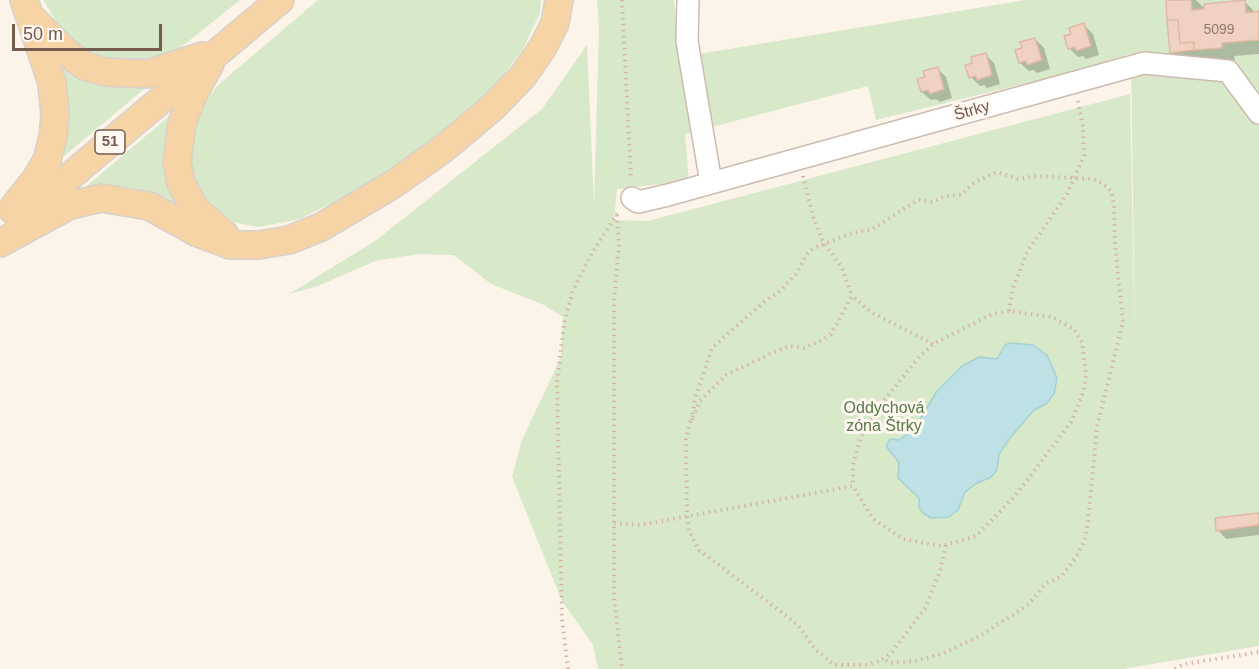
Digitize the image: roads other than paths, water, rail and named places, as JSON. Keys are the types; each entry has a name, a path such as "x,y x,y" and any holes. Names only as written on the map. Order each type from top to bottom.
{"main road":[{"name":"51","path":"0,235 280,0"},
{"path":"0,243 68,206 85,200 110,198 149,206 198,233 230,244 258,245 289,240 321,227 392,185 444,149 492,108 523,76 543,47 555,23 559,0"},
{"path":"25,5 67,53 85,66 105,72 148,74 220,49"},
{"path":"0,224 41,171 53,137 55,105 52,82 25,5"},
{"path":"220,49 200,81 182,123 177,152 178,172 189,200 200,215 242,245"}],"lane":[{"path":"688,0 687,41 711,183"},
{"name":"Štrky","path":"632,198 638,202 668,195 1144,63 1228,71 1259,113"}],"water":[{"path":"1010,343 1033,345 1047,355 1057,378 1054,394 1046,404 1034,410 1010,438 999,454 997,470 991,477 975,484 965,492 958,510 949,517 931,518 919,507 919,498 898,478 899,463 886,446 890,439 899,440 914,429 937,391 962,366 979,357 997,359 1005,345"}],"park label":[{"name":"Oddychová zóna Štrky","path":"884,418"}]}
